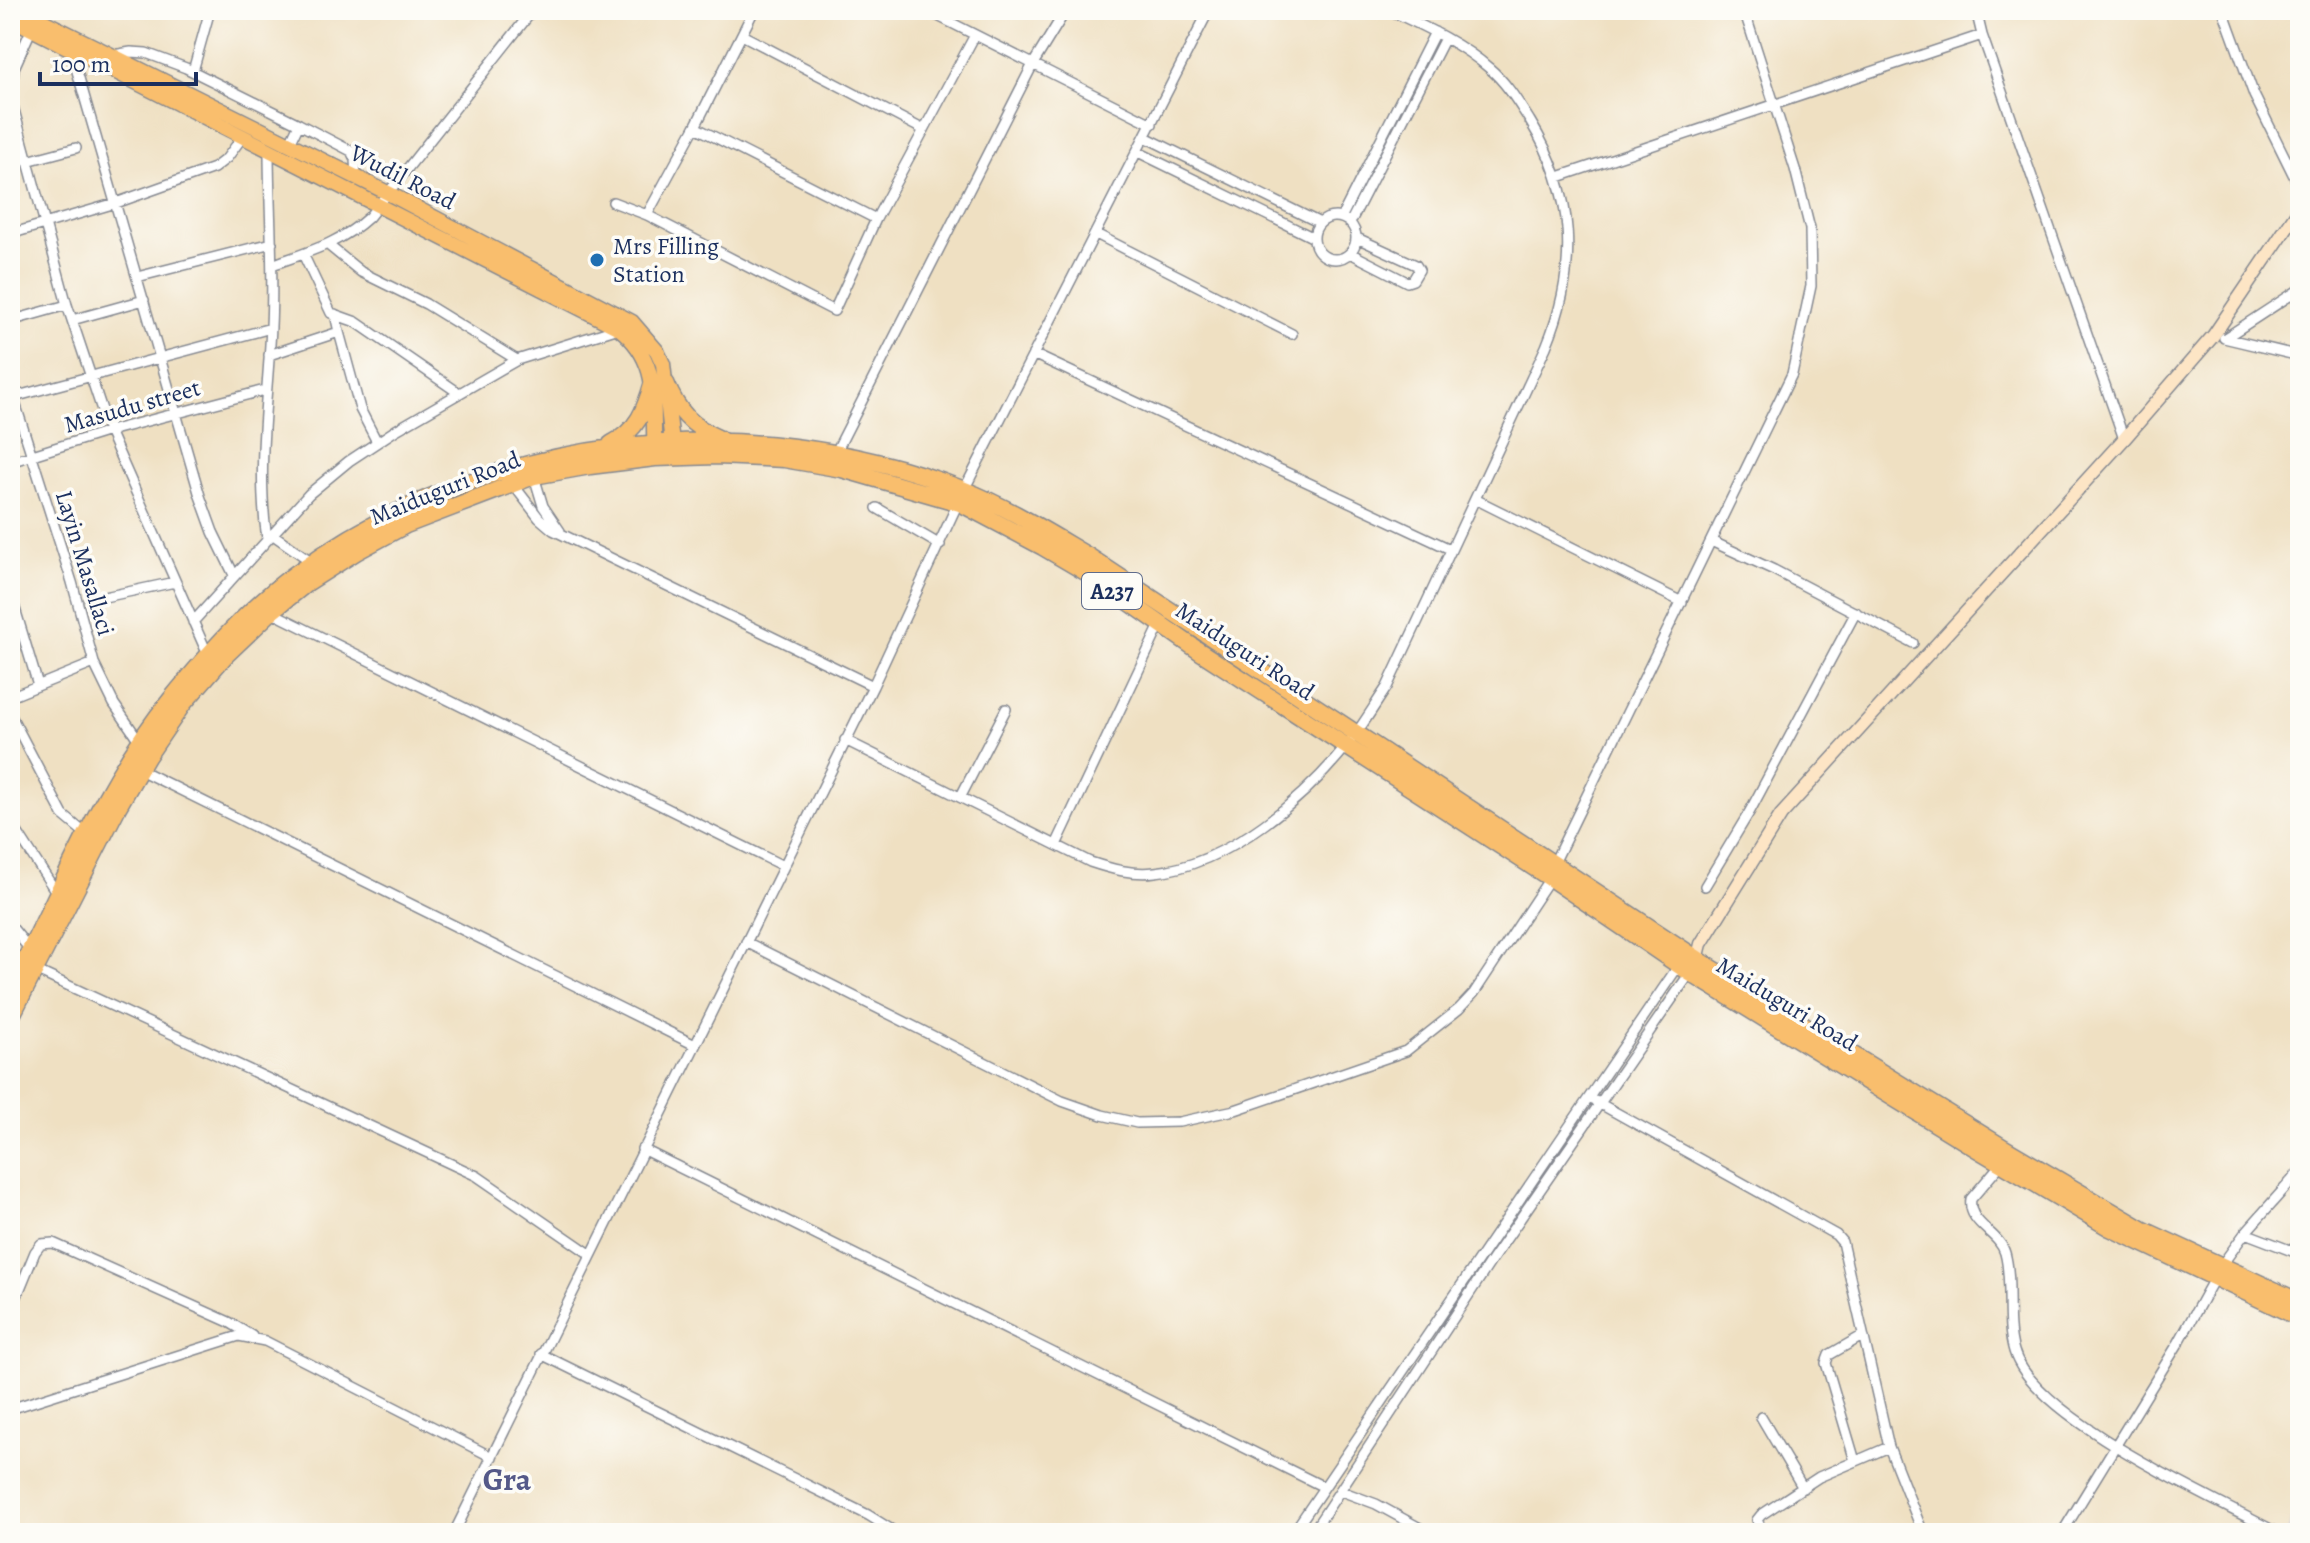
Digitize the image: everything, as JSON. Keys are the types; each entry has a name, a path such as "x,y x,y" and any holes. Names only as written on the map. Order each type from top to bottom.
{"highway":[{"path":"602,449 627,435 637,425 659,382 680,412 696,428 729,442"},
{"name":"Maiduguri Road","path":"10,1019 118,807 140,742 168,702 249,613 312,562 383,518 484,475 602,449 655,450 729,442 836,452 872,460 1041,528 1088,556 1351,740"},
{"name":"Maiduguri Road","path":"673,449 717,456 784,459 962,496 1089,574 1160,625 1351,740 2001,1164 2110,1228 2217,1273 2300,1302"},
{"name":"Maiduguri Road","path":"10,990 87,835 132,767 225,656 271,612 307,583 393,531 534,476 655,450"},
{"name":"Maiduguri Road","path":"1691,959 2079,1193 2300,1318"}],"main road":[{"name":"Wudil Road","path":"21,10 356,177 384,199"},
{"name":"Wudil Road","path":"10,18 269,149 384,199 592,306 632,322 657,351 659,382 655,450"},
{"name":"Wudil Road","path":"592,306 619,328 646,359 659,382 673,449"}],"street":[{"path":"193,71 210,10"},
{"path":"272,265 328,245 359,227 533,10"},
{"path":"647,215 754,10"},
{"path":"926,10 1152,124"},
{"path":"836,452 1033,64 1066,10"},
{"path":"454,1533 873,686 962,496 1209,10"},
{"path":"845,740 1090,862 1119,871 1156,872 1207,859 1264,825 1299,796 1351,740 1387,687 1475,499 1557,322 1567,278 1568,226 1558,177 1546,146 1515,97 1489,67 1435,32 1389,10"},
{"path":"746,942 1062,1101 1137,1123 1179,1122 1235,1110 1406,1051 1459,1009 1474,993 1552,870 1792,374 1811,286 1810,229 1795,169 1744,10"},
{"path":"1976,10 1982,35 2124,439"},
{"path":"2223,10 2254,95 2300,188"},
{"path":"32,28 14,68 11,86 15,119 67,305 109,431 208,655"},
{"path":"1346,221 1364,198 1435,32"},
{"path":"742,35 924,130"},
{"path":"613,202 647,215 834,311 876,219 975,35"},
{"path":"1558,177 1982,35"},
{"path":"1346,221 1354,193 1445,38"},
{"path":"70,47 200,496 234,575"},
{"path":"113,55 146,53 193,71 299,124 351,151 355,159 356,177"},
{"path":"211,105 220,85"},
{"path":"290,143 299,124"},
{"path":"695,127 876,219"},
{"path":"10,234 116,203 214,168 227,158 243,136"},
{"path":"1145,137 1320,223"},
{"path":"27,161 76,148"},
{"path":"269,149 271,328 265,390 263,506 270,536 312,562"},
{"path":"1138,152 1314,238"},
{"path":"1354,193 1364,198"},
{"path":"1255,209 1262,195"},
{"path":"1293,1533 1691,959 1781,815 2219,337 2300,208"},
{"path":"1350,253 1407,282 1413,280 1419,270 1416,265 1357,238 1346,221 1330,218 1320,223 1314,238 1317,249 1325,257 1335,260 1350,253 1357,238"},
{"path":"1096,234 1292,334"},
{"path":"137,277 272,243"},
{"path":"328,245 361,272 426,304 517,360"},
{"path":"303,254 329,309 356,322 459,393"},
{"path":"2219,337 2300,289"},
{"path":"72,320 144,300"},
{"path":"10,321 67,305"},
{"path":"335,314 360,409 377,442"},
{"path":"11,394 271,328"},
{"path":"193,622 309,494 349,461 517,360 619,328"},
{"path":"269,355 339,332"},
{"path":"2219,337 2300,356"},
{"path":"1033,354 1450,549"},
{"name":"Masudu street","path":"10,462 109,431 265,390"},
{"name":"Layin Masallaci","path":"11,394 72,582 94,663 114,704 140,742"},
{"path":"534,476 543,506 562,534"},
{"path":"512,483 539,518 562,534 873,686"},
{"path":"1475,499 1682,602"},
{"path":"877,508 940,545"},
{"path":"1711,541 1774,570 1913,643"},
{"path":"90,600 175,582"},
{"path":"10,592 38,685"},
{"path":"271,612 783,866"},
{"path":"1705,886 1750,811 1856,612"},
{"path":"1056,845 1160,625"},
{"path":"10,697 94,663"},
{"path":"961,796 1006,709"},
{"path":"10,714 63,815 87,835"},
{"path":"132,767 695,1045"},
{"path":"10,821 58,896"},
{"path":"10,925 31,951"},
{"path":"35,970 477,1176 590,1254"},
{"path":"1593,1100 1836,1235 1845,1252 1889,1447 1923,1533"},
{"path":"1312,1533 1593,1100"},
{"path":"642,1149 1324,1487"},
{"path":"2001,1164 1971,1199 1970,1205 1972,1215 2005,1251 2014,1353 2023,1371 2058,1408 2114,1445 2272,1530"},
{"path":"2062,1533 2172,1354 2217,1273 2245,1233 2300,1171"},
{"path":"2245,1233 2300,1254"},
{"path":"10,1313 35,1252 41,1244 53,1243 229,1322 492,1457"},
{"path":"10,1409 239,1336 252,1336"},
{"path":"1855,1461 1826,1363 1829,1355 1862,1336"},
{"path":"541,1354 868,1515 897,1533"},
{"path":"1761,1417 1803,1488"},
{"path":"1763,1533 1758,1517 1803,1488 1889,1447"},
{"path":"1341,1491 1376,1504 1429,1533"}],"shaded area":[{"path":"2300,1494 2300,1533 2287,1533"}],"place":[{"name":"Mrs Filling Station","path":"597,260"}],"district":[{"name":"Gra","path":"507,1479"}]}
